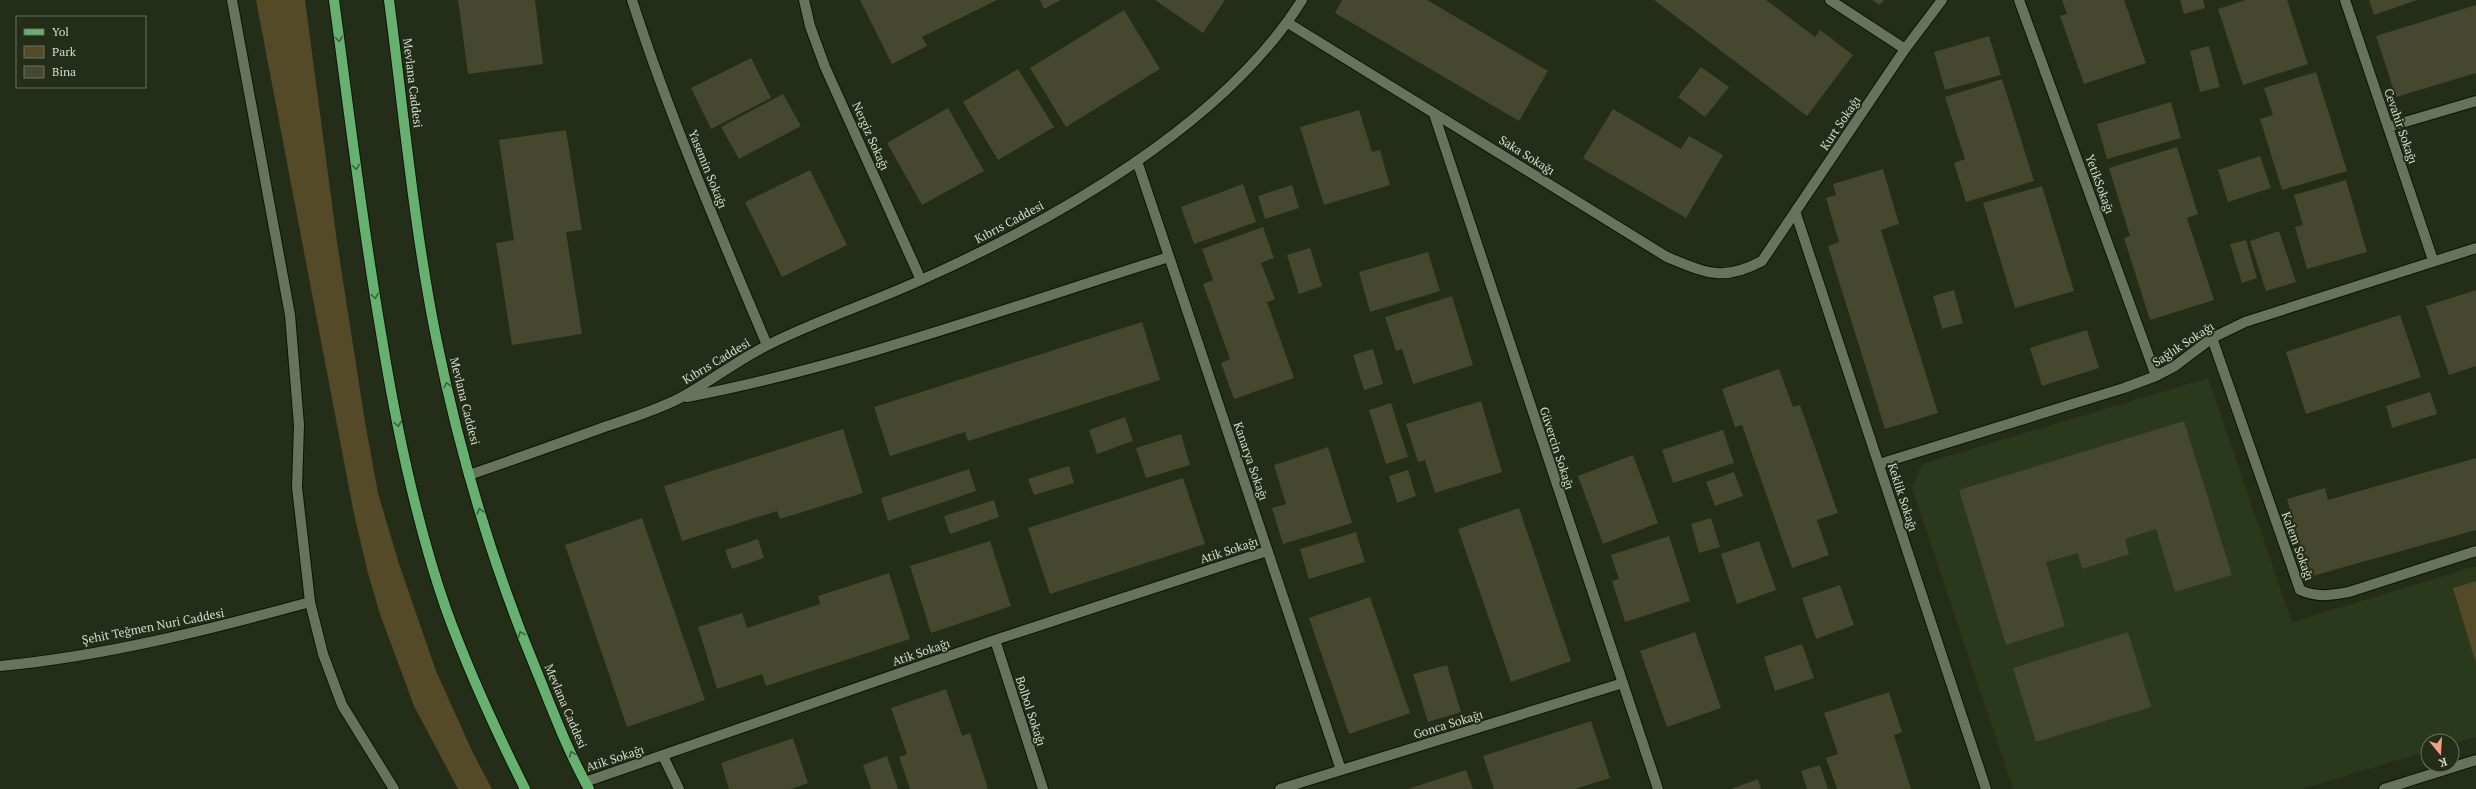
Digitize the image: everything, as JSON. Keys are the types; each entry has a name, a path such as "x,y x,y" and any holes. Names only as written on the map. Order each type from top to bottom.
{"main road":[{"path":"334,0 369,261 388,379 409,478 446,609 496,728 525,789"},
{"name":"Mevlana Caddesi","path":"389,0 421,248 437,342 469,475 492,553 518,627 587,786"}],"street":[{"path":"232,0 290,315 299,425 296,487 310,602 323,654 342,705 394,789"},
{"name":"Yasemin Sokağı","path":"632,0 648,50 693,170 767,345"},
{"name":"Nergiz Sokağı","path":"804,0 810,26 825,67 922,280"},
{"name":"Kıbrıs Caddesi","path":"469,475 585,435 679,398 767,345 922,280 1003,241 1075,202 1138,161 1218,97 1255,61 1288,23 1302,0"},
{"path":"1830,0 1905,49"},
{"name":"Kurt Sokağı","path":"1762,261 1796,214 1905,49 1942,0"},
{"name":"YetikSokağı","path":"2019,0 2156,376"},
{"name":"Cevahir Sokağı","path":"2345,0 2433,260"},
{"name":"Saka Sokağı","path":"1288,23 1667,257 1694,268 1722,274 1742,271 1762,261"},
{"path":"2388,127 2476,101"},
{"name":"Güvercin Sokağı","path":"1434,114 1658,789"},
{"name":"Kanarya Sokağı","path":"1138,161 1341,770"},
{"name":"Keklik Sokağı","path":"1796,214 1986,789"},
{"name":"Sağlık Sokağı","path":"1879,464 2156,376 2175,366 2212,338 2245,322 2433,260 2476,248"},
{"name":"Kıbrıs Caddesi","path":"679,398 756,383 842,360 1169,257"},
{"name":"Kalem Sokağı","path":"2212,338 2300,590 2313,596 2349,592 2476,551"},
{"name":"Atik Sokağı","path":"587,786 663,756 995,640 1267,551"},
{"name":"Şehit Teğmen Nuri Caddesi","path":"0,666 104,651 204,631 310,602"},
{"name":"Bolbol Sokağı","path":"995,640 1043,789"},
{"name":"Gonca Sokağı","path":"1280,789 1623,683"},
{"path":"663,756 679,789"},
{"path":"2384,789 2476,760"}],"shaded area":[{"path":"2208,378 2292,622 2476,566 2476,737 2460,742 2460,733 2420,733 2420,753 2302,789 2013,789 1912,488 1922,464"}],"green space":[{"path":"256,0 305,0 337,242 365,422 378,493 399,564 436,671 473,753 492,789 458,789 414,706 380,614 368,573 354,514"},
{"path":"2476,581 2476,663 2453,588"}],"building":[{"path":"458,0 535,0 543,64 468,74"},
{"path":"860,0 997,0 922,37 927,46 892,64"},
{"path":"1040,0 1061,0 1044,9"},
{"path":"1155,0 1225,0 1203,33"},
{"path":"1342,0 1427,0 1548,71 1519,121 1335,13"},
{"path":"1654,0 1766,0 1815,37 1820,30 1853,55 1807,116"},
{"path":"1872,0 1884,0 1880,5"},
{"path":"2062,0 2124,0 2146,63 2084,84 2060,16 2067,14"},
{"path":"2180,0 2203,0 2205,8 2184,14"},
{"path":"2245,0 2287,0 2308,64 2243,85 2218,9"},
{"path":"2369,0 2417,0 2374,15"},
{"path":"2476,5 2476,73 2396,97 2376,36"},
{"path":"1124,10 1160,69 1066,127 1030,68"},
{"path":"1989,36 2001,75 1945,90 1934,52"},
{"path":"2209,46 2220,87 2200,92 2190,51"},
{"path":"751,58 771,98 711,129 691,88"},
{"path":"1701,67 1729,87 1705,117 1678,97"},
{"path":"1018,69 1054,127 998,160 963,102"},
{"path":"2316,72 2347,171 2282,190 2260,119 2273,115 2264,88"},
{"path":"2002,79 2034,181 1966,202 1954,163 1965,159 1945,97"},
{"path":"783,94 801,126 739,159 721,127"},
{"path":"2171,102 2181,138 2107,159 2097,124"},
{"path":"948,108 984,171 922,205 887,143"},
{"path":"1613,109 1681,149 1689,136 1723,155 1686,218 1583,158"},
{"path":"1359,110 1372,152 1380,150 1390,185 1324,205 1300,127"},
{"path":"566,130 582,230 566,232 582,334 512,345 496,243 514,240 499,140"},
{"path":"2177,147 2198,214 2187,218 2214,300 2150,320 2124,238 2130,236 2109,168"},
{"path":"2260,156 2271,188 2228,202 2218,170"},
{"path":"1883,169 1899,224 1881,230 1938,413 1885,429 1828,246 1839,242 1826,198 1836,195 1833,184"},
{"path":"810,170 847,245 782,277 745,202"},
{"path":"2346,180 2367,252 2307,269 2295,227 2303,225 2294,195"},
{"path":"1243,184 1256,222 1194,244 1181,207"},
{"path":"1292,185 1299,208 1265,219 1258,196"},
{"path":"2042,186 2074,291 2015,308 1983,203"},
{"path":"1263,227 1274,258 1261,263 1275,299 1267,302 1294,378 1234,399 1221,363 1230,359 1203,284 1213,280 1202,249"},
{"path":"2279,231 2296,282 2266,291 2250,241"},
{"path":"2246,240 2257,278 2242,283 2230,244"},
{"path":"1310,248 1322,286 1299,294 1287,255"},
{"path":"1428,252 1440,291 1370,312 1359,272"},
{"path":"1954,290 1963,323 1942,329 1933,296"},
{"path":"2476,290 2476,366 2449,375 2426,306"},
{"path":"1452,296 1473,365 1413,384 1402,349 1396,351 1385,317"},
{"path":"2400,315 2421,377 2306,414 2286,352"},
{"path":"1142,322 1160,380 968,441 965,432 890,456 874,407"},
{"path":"2087,330 2099,368 2042,386 2030,348"},
{"path":"1373,349 1383,384 1364,390 1353,355"},
{"path":"1779,369 1793,407 1800,405 1838,513 1817,520 1829,555 1792,568 1742,425 1735,427 1722,389"},
{"path":"2430,392 2437,414 2392,428 2386,406"},
{"path":"1481,401 1502,472 1435,493 1425,460 1418,462 1406,424"},
{"path":"1391,403 1408,457 1386,464 1369,410"},
{"path":"1125,417 1133,441 1097,454 1089,430"},
{"path":"2184,421 2232,575 2175,592 2156,529 2125,539 2129,554 2082,569 2078,553 2046,562 2065,626 2006,645 1959,490"},
{"path":"843,429 863,493 780,519 777,511 682,541 664,486"},
{"path":"1723,430 1734,463 1673,483 1662,450"},
{"path":"1181,434 1190,465 1146,478 1136,448"},
{"path":"1328,447 1352,523 1283,544 1272,508 1286,504 1274,465"},
{"path":"1633,455 1658,523 1603,544 1578,476"},
{"path":"2476,458 2476,530 2309,577 2287,499 2325,488 2328,500"},
{"path":"1069,466 1074,483 1034,495 1028,479"},
{"path":"969,469 976,491 888,521 881,498"},
{"path":"1408,470 1416,496 1397,503 1389,476"},
{"path":"1734,472 1743,496 1715,506 1706,482"},
{"path":"1183,478 1205,544 1050,594 1028,528"},
{"path":"994,500 999,517 950,534 944,516"},
{"path":"1519,508 1571,661 1511,682 1458,529"},
{"path":"642,518 705,700 627,727 565,545"},
{"path":"1711,518 1720,547 1699,553 1691,524"},
{"path":"1356,532 1365,562 1309,579 1300,549"},
{"path":"1669,536 1690,601 1625,622 1612,581 1619,579 1611,555"},
{"path":"758,539 764,558 732,569 725,550"},
{"path":"990,541 1011,606 931,633 910,566"},
{"path":"1759,541 1776,590 1737,604 1721,554"},
{"path":"889,573 910,639 766,686 762,674 717,689 698,627 742,613 747,628 820,604 818,596"},
{"path":"1840,585 1854,625 1816,639 1802,598"},
{"path":"1370,597 1410,713 1349,734 1309,618"},
{"path":"1695,632 1721,708 1667,727 1640,651"},
{"path":"2128,632 2151,707 2036,742 2013,668"},
{"path":"1802,644 1814,678 1775,691 1764,657"},
{"path":"1447,665 1461,712 1428,722 1413,674"},
{"path":"946,689 962,736 970,733 988,789 910,789 899,757 907,754 891,708"},
{"path":"1889,692 1902,732 1894,735 1911,789 1837,789 1826,758 1838,754 1824,713"},
{"path":"1591,721 1610,778 1575,789 1494,789 1483,756"},
{"path":"793,738 808,783 791,789 729,789 721,763"},
{"path":"887,756 898,789 871,789 863,765"},
{"path":"1820,765 1828,789 1807,789 1801,771"},
{"path":"1466,770 1473,789 1408,789"},
{"path":"1758,779 1761,789 1731,789"}]}
